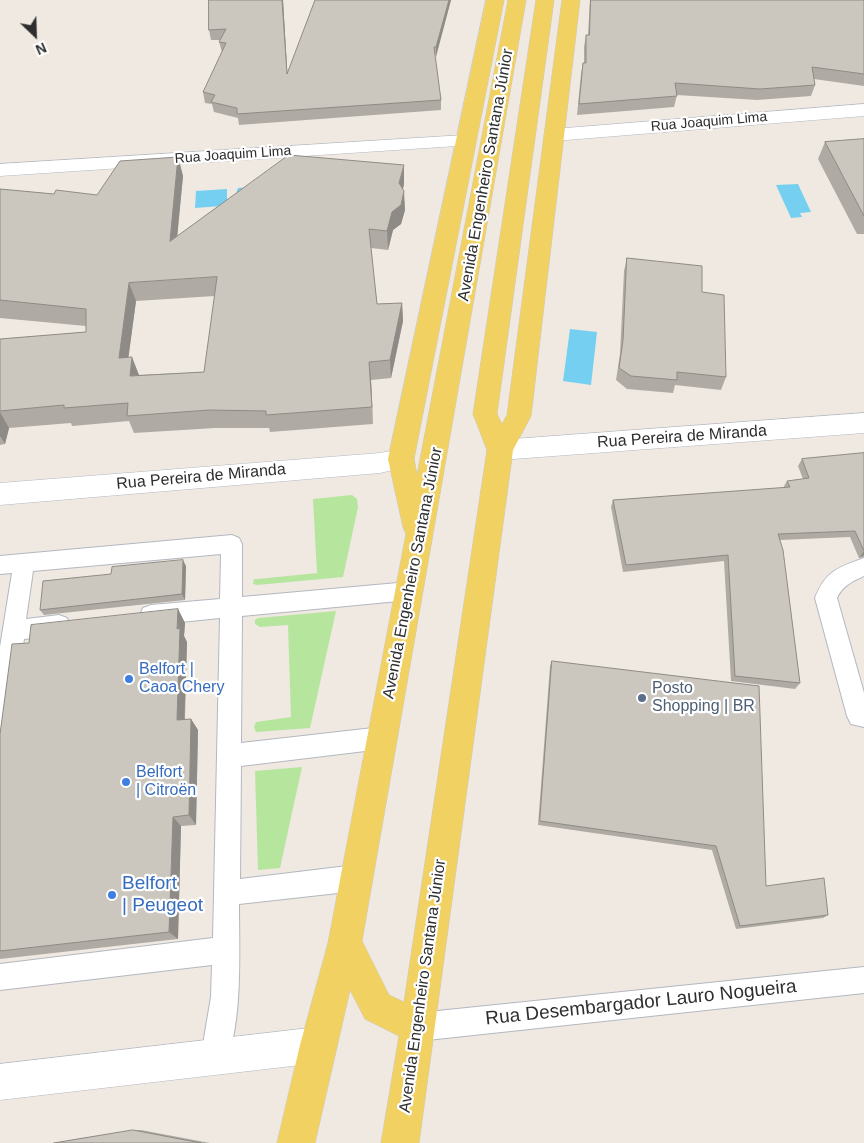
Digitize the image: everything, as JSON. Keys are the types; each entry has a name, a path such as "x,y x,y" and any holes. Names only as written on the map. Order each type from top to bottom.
{"main road":[{"path":"418,537 401,459 495,0"},
{"name":"Avenida Engenheiro Santana Júnior","path":"296,1143 318,1045 345,943 518,0"},
{"name":"Avenida Engenheiro Santana Júnior","path":"400,1143 500,450 485,414 545,0"},
{"path":"500,450 519,416 571,0"},
{"path":"345,943 377,1007 418,1026"}],"street":[{"name":"Rua Joaquim Lima","path":"554,135 864,110"},
{"name":"Rua Joaquim Lima","path":"0,170 465,141"},
{"name":"Rua Pereira de Miranda","path":"500,450 864,422"},
{"name":"Rua Pereira de Miranda","path":"0,494 380,463 401,459"},
{"path":"0,1082 318,1045"}],"lane":[{"path":"0,565 232,544 225,997 215,1056"},
{"path":"0,720 24,563"},
{"path":"864,567 837,579 828,590 826,598 856,675 859,716 864,716"},
{"path":"132,617 409,590"},
{"path":"14,630 83,622"},
{"path":"228,756 382,738"},
{"path":"226,893 356,878"},
{"path":"0,976 226,950"},
{"name":"Rua Desembargador Lauro Nogueira","path":"418,1026 864,980"}],"green space":[{"path":"352,495 357,499 358,507 343,577 253,584 254,579 317,573 313,499"},
{"path":"336,611 310,728 256,732 254,727 256,722 291,717 288,625 260,627 255,624 255,620 258,618"},
{"path":"302,767 280,868 258,870 255,771"}],"water":[{"path":"798,184 811,212 800,213 802,217 791,218 776,185"},
{"path":"253,187 248,204 195,208 196,191 227,189 227,199 230,201 234,199 238,188"},
{"path":"570,329 597,332 591,385 563,381"}],"building":[{"path":"209,0 282,0 287,74 315,0 449,0 436,47 434,47 441,100 237,114 237,108 211,102 215,95 203,92 226,43 219,42 226,29 209,30"},
{"path":"591,0 864,0 864,74 812,67 815,85 760,89 675,83 677,96 579,104 583,63 586,63 586,35 589,35"},
{"path":"864,139 864,216 825,142"},
{"path":"289,155 404,165 399,183 404,191 401,205 392,212 387,231 369,229 377,304 402,303 390,360 369,362 372,407 266,415 266,411 209,410 127,416 128,403 64,408 64,405 0,411 0,339 86,332 86,309 0,300 0,189 54,194 56,190 97,195 120,161 178,157 170,241","holes":["217,277 204,372 130,376 132,357 119,358 129,283"]},
{"path":"627,258 702,266 702,292 724,295 726,377 677,372 677,380 631,376 619,368 623,340"},
{"path":"864,453 864,551 855,531 778,534 783,550 800,683 735,676 728,555 626,565 613,500 790,487 787,481 809,478 802,459"},
{"path":"183,560 182,594 40,610 43,581 111,574 112,567"},
{"path":"178,609 177,629 180,628 177,720 191,719 189,815 173,817 169,932 0,951 0,734 12,644 29,643 31,625"},
{"path":"552,661 759,686 766,886 824,878 828,915 740,926 716,846 540,821"},
{"path":"133,1130 201,1143 54,1143"}],"place":[{"name":"Belfort | Caoa Chery","path":"129,679"},
{"name":"Posto Shopping | BR","path":"642,698"},
{"name":"Belfort | Citroën","path":"126,782"},
{"name":"Belfort | Peugeot","path":"112,895"}]}
